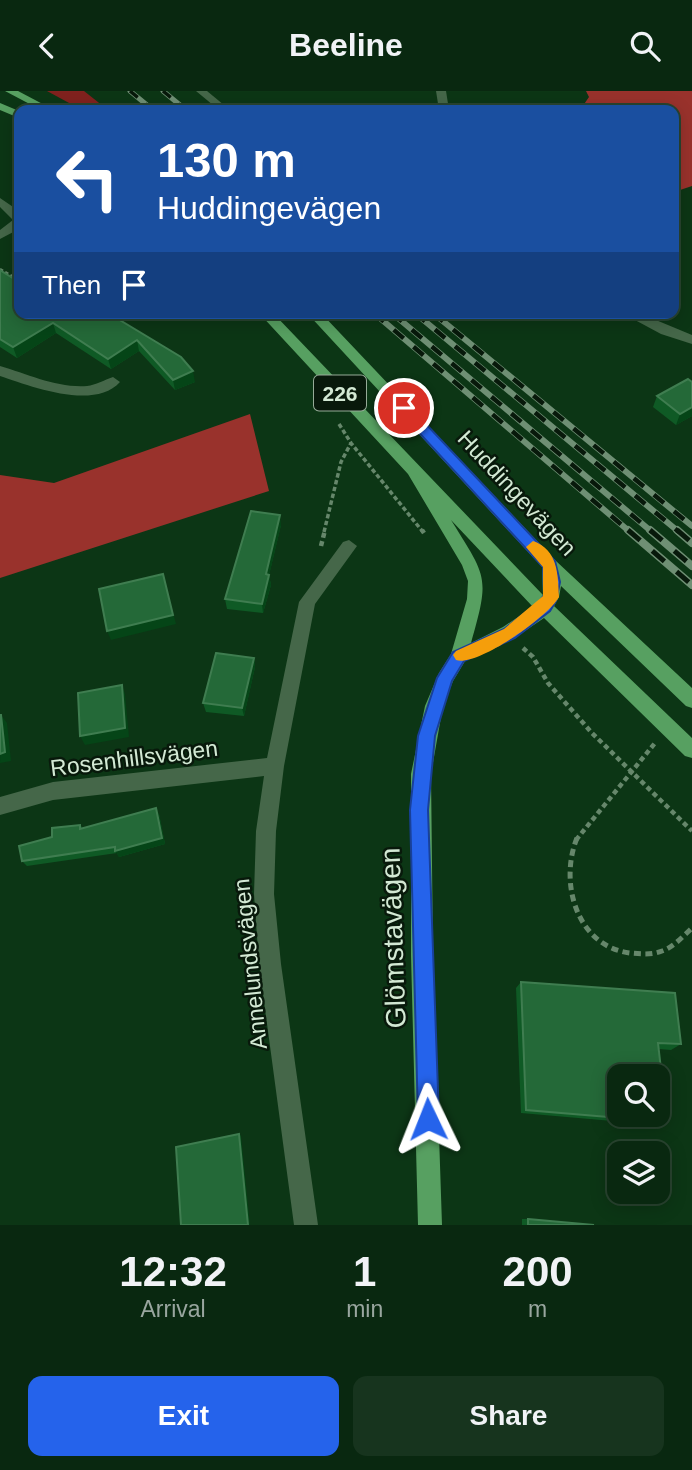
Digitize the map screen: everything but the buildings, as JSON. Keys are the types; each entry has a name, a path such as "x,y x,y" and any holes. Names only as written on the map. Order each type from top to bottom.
{"main road":[{"path":"10,91 39,105"},
{"name":"226","path":"271,319 544,607 692,750"},
{"name":"Huddingevägen","path":"319,319 550,565 692,700"},
{"name":"Glömstavägen","path":"415,472 470,564 476,581 475,599 459,656 445,678 434,706 421,774 422,955 430,1225"},
{"path":"459,656 509,633 544,607 551,597 550,565"}],"street":[{"path":"201,91 219,105"},
{"path":"0,201 14,212"},
{"path":"641,319 692,340"},
{"path":"0,371 32,381 82,391 103,388 113,382"},
{"name":"Annelundsvägen","path":"306,1225 270,964 264,894 266,831 275,766 307,602 349,546"},
{"name":"Rosenhillsvägen","path":"0,806 53,791 275,766"}],"path":[{"path":"334,415 351,443 429,541"},
{"path":"349,546 321,545 341,462 351,443"},
{"path":"509,633 533,657 548,683 592,733 692,831"},
{"path":"658,739 576,839 569,856 567,877 570,899 578,918 611,948 629,954 666,950 692,928"}],"shaded area":[{"path":"47,91 84,91 102,105 73,105"},
{"path":"586,91 692,91 692,186 679,190 679,105 583,105 589,97"},
{"path":"250,414 269,491 0,578 0,475 54,483"}],"railway":[{"path":"130,91 147,105"},
{"path":"163,91 180,105"},
{"path":"381,319 630,532"},
{"path":"399,319 652,532"},
{"path":"422,319 679,532"},
{"path":"440,319 692,526"},
{"path":"628,530 692,585"},
{"path":"650,530 692,566"},
{"path":"677,530 692,543"}],"slow traffic":[{"path":"461,655 509,633 544,607 551,597 550,565 533,547"}],"route":[{"path":"404,408 550,565 552,582 551,597 544,607 509,633 459,656 445,678 426,736 419,810 428,1119"}]}
